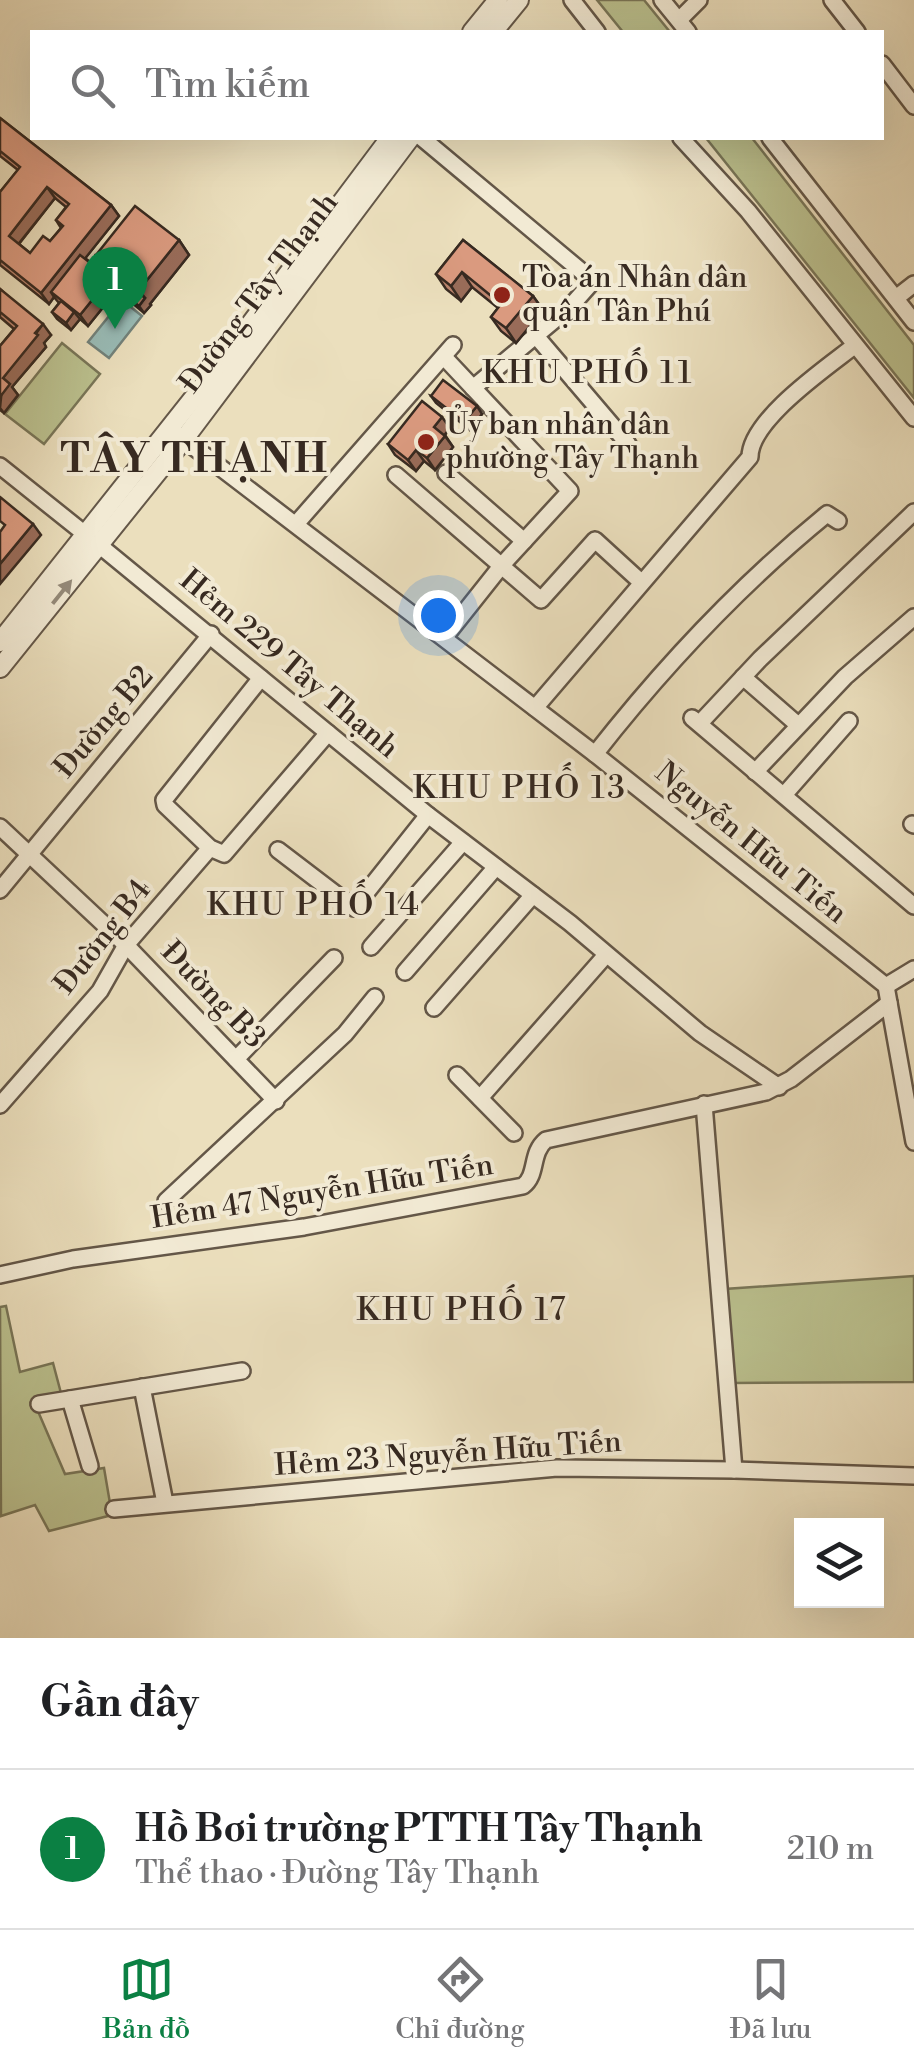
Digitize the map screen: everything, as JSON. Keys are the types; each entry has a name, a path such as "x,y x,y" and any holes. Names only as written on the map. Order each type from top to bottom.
{"street":[{"path":"474,30 498,0"},
{"path":"495,30 519,0"},
{"path":"572,0 595,30"},
{"path":"662,0 684,26 699,0"},
{"path":"832,0 855,30"},
{"path":"884,67 914,106"},
{"name":"Đường Tây Thạnh","path":"177,434 389,140"},
{"name":"Đường Tây Thạnh","path":"0,668 92,540 408,140"},
{"path":"424,140 594,281 570,307 473,388"},
{"path":"683,140 748,211 914,418"},
{"path":"772,140 914,322"},
{"path":"896,298 914,284"},
{"path":"536,336 628,444"},
{"path":"535,708 750,457 750,444 772,416 854,346"},
{"path":"296,524 448,351 473,388 570,491 444,638"},
{"name":"Nguyễn Hữu Tiến","path":"177,434 595,754 888,995"},
{"name":"Hẻm 229 Tây Thạnh","path":"0,466 700,1033 779,1086"},
{"path":"446,473 524,541"},
{"path":"396,475 541,600 595,540 641,582"},
{"path":"914,512 696,720 914,906"},
{"path":"595,754 645,690 736,594 827,514 838,521"},
{"name":"Đường Tây Thạnh","path":"0,642 92,540"},
{"path":"755,772 845,677 914,617"},
{"name":"Đường B2","path":"0,890 211,634"},
{"path":"743,677 798,725"},
{"path":"261,678 164,800 210,848 224,854 328,733"},
{"path":"784,796 850,721"},
{"path":"278,850 354,908 428,815"},
{"name":"Đường B3","path":"0,827 126,945 276,1101"},
{"path":"371,947 463,842"},
{"name":"Đường B4","path":"0,1105 100,991 126,945 210,848"},
{"path":"406,972 496,867"},
{"path":"434,1008 533,895"},
{"path":"480,1098 606,954"},
{"path":"236,1059 334,958"},
{"name":"Hẻm 47 Nguyễn Hữu Tiến","path":"0,1275 73,1259 304,1226 523,1186 531,1179 537,1149 550,1138 753,1096 779,1086 914,969"},
{"path":"888,995 914,1142"},
{"path":"166,1201 346,1034 375,997"},
{"path":"457,1075 514,1133"},
{"path":"704,1104 734,1470"},
{"path":"39,1404 242,1371"},
{"path":"142,1387 165,1503"},
{"path":"70,1399 90,1466"},
{"name":"Hẻm 23 Nguyễn Hữu Tiến","path":"114,1509 557,1468 914,1476"}],"green space":[{"path":"597,0 644,0 668,30 621,30"},
{"path":"708,140 754,140 914,345 914,398"},
{"path":"62,343 100,374 44,444 5,414"},
{"path":"914,1276 914,1382 733,1383 725,1289"},
{"path":"6,1306 20,1372 53,1363 62,1397 34,1402 65,1474 104,1468 112,1515 49,1531 35,1505 1,1516 0,1307"}],"water":[{"path":"122,300 142,316 109,358 88,342"}],"building":[{"path":"0,118 111,205 41,293 0,260 0,192 20,167 0,151","holes":["47,187 69,204 56,220 63,226 50,241 43,236 30,253 9,236"]},
{"path":"135,206 179,240 139,290 96,255"},
{"path":"463,240 533,296 506,328 491,317 501,304 462,272 451,286 436,274"},
{"path":"80,255 110,278 80,315 51,292"},
{"path":"121,278 145,298 139,306 114,286"},
{"path":"0,289 43,324 3,378 10,384 0,397 0,346 17,326 0,312"},
{"path":"61,301 74,312 66,323 52,312"},
{"path":"443,380 477,406 464,422 431,396"},
{"path":"422,401 442,417 434,427 445,436 427,458 416,450 408,460 388,444"},
{"path":"0,497 33,524 0,564 0,532 5,525 0,521"}],"place":[{"name":"Tòa án Nhân dân quận Tân Phú","path":"502,295"},
{"name":"Hồ Bơi trường PTTH Tây Thạnh","path":"115,329"},
{"name":"Ủy ban nhân dân phường Tây Thạnh","path":"426,442"}],"district":[{"name":"KHU PHỐ 11","path":"588,373"},
{"name":"TÂY THẠNH","path":"195,460"},
{"name":"KHU PHỐ 13","path":"520,788"},
{"name":"KHU PHỐ 14","path":"314,905"},
{"name":"KHU PHỐ 17","path":"462,1310"}]}
